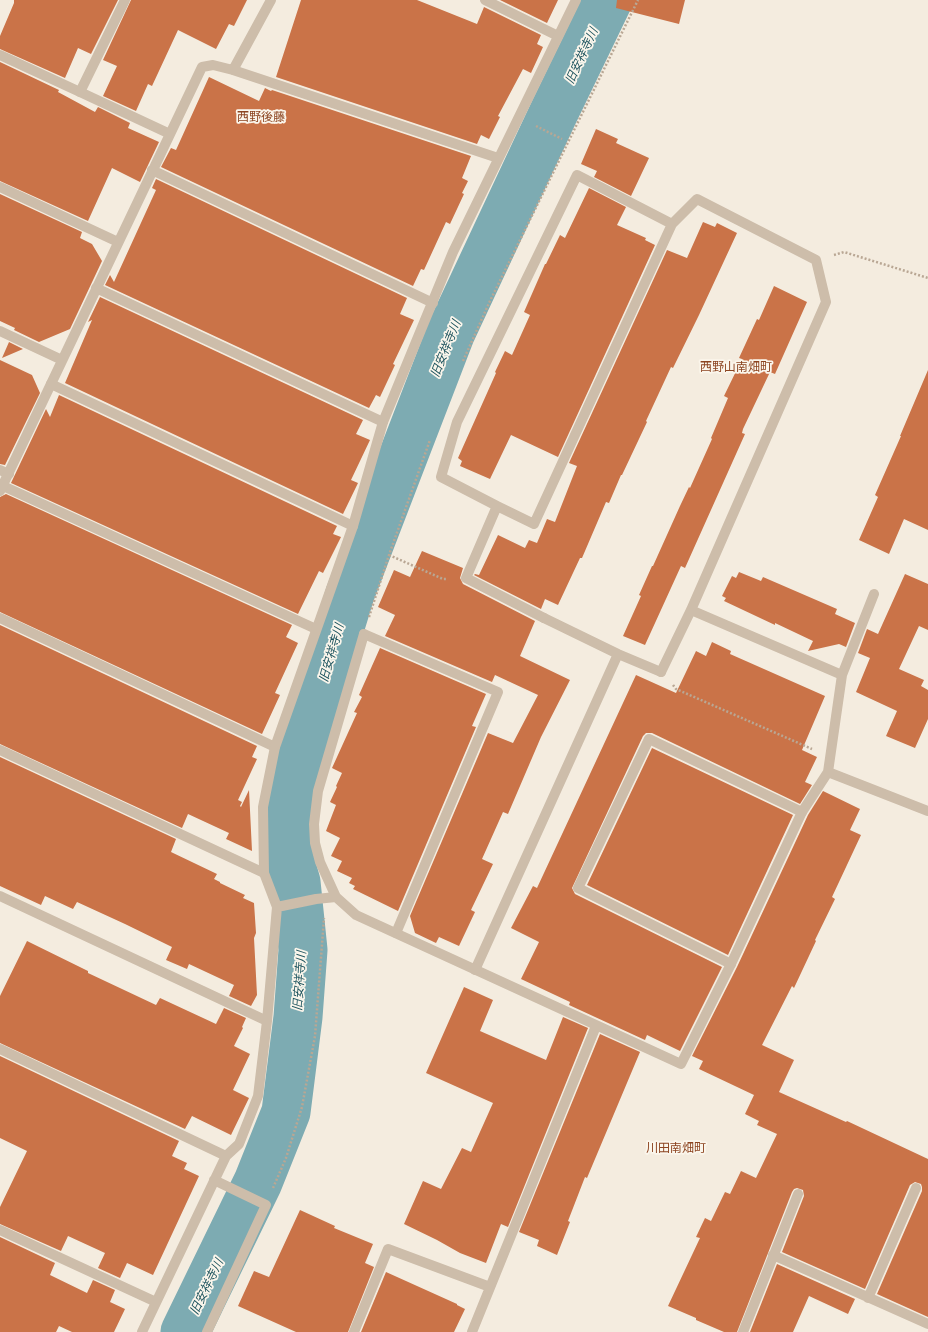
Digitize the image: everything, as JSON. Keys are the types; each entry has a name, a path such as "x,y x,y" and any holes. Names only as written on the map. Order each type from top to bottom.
{"street":[{"path":"80,92 125,0"},
{"path":"233,70 271,0"},
{"path":"485,0 558,36"},
{"path":"142,1332 226,1156 239,1144 258,1096 279,906 264,873 263,807 275,747 353,526 383,422 453,252 576,0"},
{"path":"0,55 170,134"},
{"path":"316,629 1,488 4,472 51,384 202,67 213,65 233,70 498,158"},
{"path":"152,170 432,302"},
{"path":"497,506 466,578 618,654 661,672 691,610 826,302 816,260 697,199 672,224 534,524 441,477 457,422 577,175 672,224"},
{"path":"0,187 118,242"},
{"path":"96,288 383,422"},
{"path":"0,331 62,360"},
{"path":"51,384 353,526"},
{"path":"396,933 498,692 364,634 318,791 314,824 315,843 318,856 336,897 356,915 681,1064 731,964 802,812 828,772 842,675 874,594"},
{"path":"691,610 842,675"},
{"path":"0,618 275,747"},
{"path":"475,970 618,654"},
{"path":"731,964 578,888 649,739 802,812"},
{"path":"0,750 264,873"},
{"path":"828,772 928,811"},
{"path":"0,896 267,1021"},
{"path":"279,906 336,897"},
{"path":"472,1332 596,1026"},
{"path":"0,1049 226,1156"},
{"path":"207,1332 264,1204 214,1180"},
{"path":"868,1298 916,1188"},
{"path":"743,1332 798,1194"},
{"path":"0,1230 156,1302"},
{"path":"354,1332 388,1249 490,1287"},
{"path":"773,1255 928,1324"}],"path":[{"path":"534,125 562,139"},
{"path":"816,260 844,252 928,278"},
{"path":"389,555 443,579 466,578"},
{"path":"661,672 676,689 831,757"},
{"path":"264,1204 286,1158 302,1107 315,1036 324,914 336,897"}],"building":[{"path":"14,0 118,0 91,54 78,48 65,78 0,49 0,36"},
{"path":"131,0 247,0 234,26 229,24 216,49 178,30 152,86 148,84 136,111 103,96 117,66 103,60"},
{"path":"301,0 417,0 477,24 484,7 541,35 537,44 543,47 531,73 523,69 498,116 500,117 489,139 481,135 477,144 276,77"},
{"path":"500,0 558,0 547,23"},
{"path":"617,0 685,0 679,24 616,8"},
{"path":"0,62 59,90 58,92 95,112 98,107 130,123 128,128 159,142 140,182 112,168 88,221 0,181"},
{"path":"209,77 259,101 265,88 471,156 462,178 468,181 462,193 464,194 450,224 446,222 424,270 421,269 413,286 161,167 171,148 176,150"},
{"path":"596,129 618,139 616,143 649,158 631,196 594,177 597,171 581,164"},
{"path":"156,179 407,298 400,314 414,320 393,364 395,365 380,397 376,395 369,408 105,285 110,275 114,282 156,190 152,188"},
{"path":"589,188 626,207 617,225 646,238 645,240 655,245 558,457 511,435 490,479 460,466 462,461 458,458 505,351 512,355 530,315 524,312 545,264 560,235 565,238"},
{"path":"0,194 82,232 80,238 92,244 102,261 70,329 39,342 14,330 15,328 0,321"},
{"path":"703,222 715,227 717,223 737,233 673,368 671,367 609,503 606,502 582,558 580,558 558,605 545,599 541,609 474,575 479,575 498,535 525,548 529,540 537,543 547,519 555,522 577,466 569,463 667,250 687,258"},
{"path":"774,286 807,302 775,374 770,372 743,429 742,433 745,434 685,568 681,566 645,645 623,636 641,596 639,595 652,566 712,439 711,438 728,398 724,396 742,359 739,358 757,319 759,320"},
{"path":"100,297 363,420 356,434 370,440 351,480 358,483 343,514 65,383 92,320 88,322"},
{"path":"9,342 23,349 2,358"},
{"path":"0,360 32,375 40,393 5,465 0,464"},
{"path":"928,370 928,530 904,519 889,554 859,540 878,497 875,495"},
{"path":"59,395 337,526 333,534 341,537 323,573 319,571 298,614 11,483 46,409 50,417"},
{"path":"6,494 292,625 286,637 298,643 275,693 280,695 262,734 0,612 0,497"},
{"path":"422,551 463,568 460,578 463,584 535,621 520,656 570,680 541,737 508,814 503,812 482,859 493,864 471,910 475,912 459,946 439,937 436,943 415,933 410,916 488,733 513,743 538,695 495,675 492,682 385,636 395,615 378,607 394,570 410,577"},
{"path":"739,572 761,581 763,577 837,609 835,614 855,623 846,647 839,644 808,651 813,641 724,601 726,598 722,596 732,576 736,578"},
{"path":"905,574 928,584 928,630 919,626 899,669 924,680 921,686 928,690 928,719 915,748 886,736 897,711 856,692 870,658 858,653 867,629 878,634"},
{"path":"0,625 257,746 252,757 257,759 238,800 242,802 241,807 249,790 252,851 226,839 229,833 188,814 182,828 0,744"},
{"path":"712,642 731,651 730,654 825,696 802,750 817,757 805,782 812,785 800,804 652,733 646,733 643,736 572,888 575,894 722,967 680,1051 647,1035 645,1040 569,1005 570,1002 521,979 539,942 511,928 533,886 537,888 636,675 676,693 696,651 706,656"},
{"path":"380,648 486,694 472,726 476,727 398,911 353,889 355,886 349,883 352,878 337,871 342,861 331,856 340,838 326,831 336,805 330,802 342,773 332,768 357,713 354,712 362,697 359,695"},
{"path":"652,748 793,815 728,955 587,885"},
{"path":"0,757 176,839 171,852 217,874 214,879 245,895 243,898 254,903 257,995 251,1006 229,996 234,985 189,964 187,969 166,960 172,947 125,924 77,902 73,909 45,896 41,905 0,886"},
{"path":"823,791 860,809 850,830 861,835 832,897 835,899 794,988 792,986 762,1045 794,1060 779,1092 846,1122 847,1121 928,1159 928,1317 877,1294 922,1191 921,1184 915,1182 910,1185 865,1289 782,1252 804,1196 803,1190 797,1188 792,1192 737,1332 724,1332 668,1306 700,1238 696,1237 705,1218 711,1221 725,1192 730,1194 741,1171 756,1178 777,1134 757,1125 759,1121 745,1114 754,1095 699,1069 703,1061 692,1056 737,967 808,815"},
{"path":"27,941 88,971 88,973 156,1005 160,998 216,1024 224,1008 246,1018 234,1046 250,1054 233,1090 249,1098 231,1135 192,1116 185,1129 0,1043 0,996"},
{"path":"464,987 493,1000 480,1031 546,1060 563,1017 588,1028 508,1227 501,1224 486,1263 460,1253 404,1224 423,1181 441,1189 462,1148 471,1152 493,1103 426,1073"},
{"path":"600,1034 640,1052 587,1178 585,1177 557,1255 537,1246 539,1240 519,1232"},
{"path":"0,1056 179,1141 172,1156 187,1163 184,1169 199,1176 153,1275 127,1263 120,1278 98,1268 105,1253 68,1236 61,1251 0,1224 0,1207 27,1151 0,1138"},
{"path":"300,1210 335,1226 334,1228 373,1244 365,1263 374,1267 348,1332 296,1332 238,1306 254,1271 269,1277"},
{"path":"0,1237 55,1263 50,1275 87,1293 93,1280 115,1290 110,1302 125,1309 114,1332 72,1332 59,1326 56,1332 0,1332"},
{"path":"777,1264 855,1299 848,1314 809,1296 793,1332 750,1332"},
{"path":"386,1272 465,1309 454,1332 361,1332"}],"waterway":[{"name":"旧安祥寺川","path":"185,1332 258,1182 286,1112 298,1017 303,950 296,882 289,858 288,830 293,784 350,594 451,332 608,0"}],"district":[{"name":"西野後藤","path":"261,118"},
{"name":"西野山南畑町","path":"736,368"},
{"name":"川田南畑町","path":"676,1149"}]}
